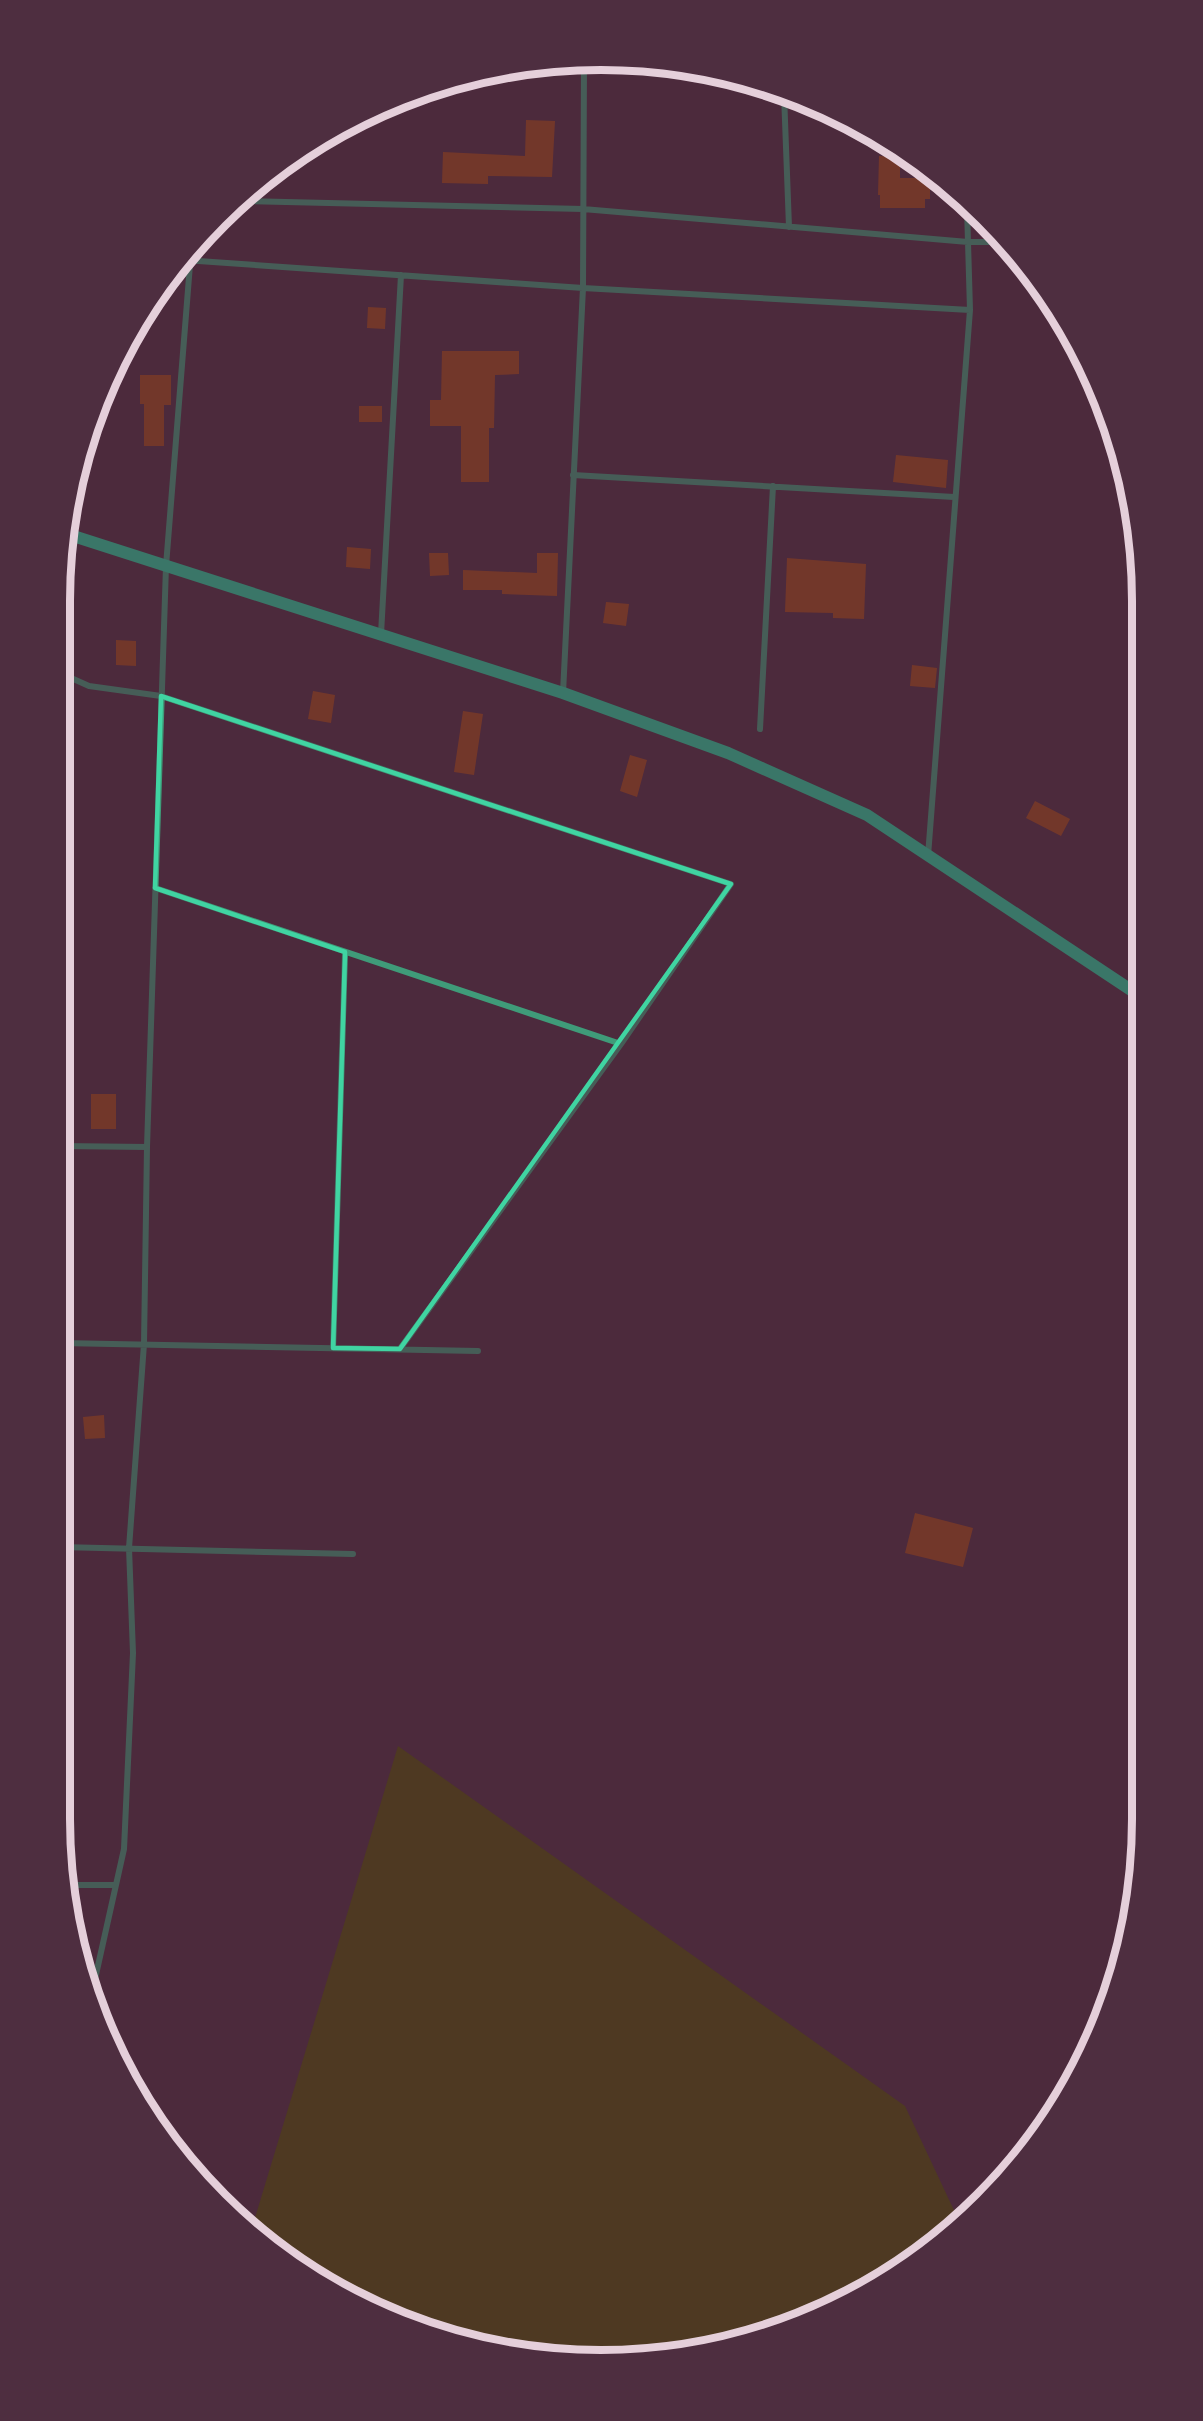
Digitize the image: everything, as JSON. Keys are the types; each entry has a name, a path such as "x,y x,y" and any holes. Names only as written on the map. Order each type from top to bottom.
{"street":[{"path":"563,693 582,288 584,71"},
{"path":"784,103 789,227"},
{"path":"252,201 583,209 993,243"},
{"path":"928,857 970,310 968,217"},
{"path":"194,260 582,288 970,310"},
{"path":"95,1978 124,1849 133,1653 129,1548 144,1344 147,1147 166,566 187,269"},
{"path":"381,635 401,275"},
{"path":"573,475 954,497"},
{"path":"760,729 773,486"},
{"path":"75,536 563,693 728,753 867,815 1132,991"},
{"path":"70,677 90,686 161,696 731,884 621,1044 400,1349"},
{"path":"155,888 621,1044"},
{"path":"333,1348 345,952"},
{"path":"70,1146 147,1147"},
{"path":"70,1343 478,1351"},
{"path":"70,1547 353,1554"},
{"path":"75,1885 116,1885"}],"highlighted area":[{"path":"161,696 731,884 400,1349 333,1348 345,952 155,888"}],"shaded area":[{"path":"398,1746 905,2106 956,2215 897,2261 836,2296 805,2310 739,2332 705,2340 671,2346 602,2350 532,2346 498,2340 464,2332 398,2310 367,2296 306,2261 254,2221"}],"building":[{"path":"526,120 555,121 552,177 488,176 488,184 442,183 443,152 525,156"},
{"path":"879,156 891,157 900,162 900,178 922,178 930,184 930,199 925,199 925,208 880,208 880,195 878,195"},
{"path":"368,307 386,308 385,329 367,328"},
{"path":"442,351 519,351 519,374 495,375 494,428 489,428 489,482 461,482 461,426 430,426 430,400 441,400"},
{"path":"140,375 171,375 171,405 164,405 164,446 144,446 144,404 140,404"},
{"path":"359,406 382,406 382,422 359,422"},
{"path":"896,455 948,460 946,488 893,482"},
{"path":"347,547 371,549 370,569 346,567"},
{"path":"429,553 448,553 449,575 430,576"},
{"path":"537,553 558,553 557,596 502,594 502,590 463,590 463,570 537,573"},
{"path":"787,558 866,564 864,619 833,618 833,613 785,612"},
{"path":"606,602 629,604 626,626 603,623"},
{"path":"116,640 136,641 136,666 116,665"},
{"path":"912,665 937,668 935,688 910,686"},
{"path":"313,691 335,695 331,723 308,719"},
{"path":"463,711 483,714 474,775 454,772"},
{"path":"630,755 647,760 637,797 620,791"},
{"path":"1035,801 1070,819 1061,836 1026,818"},
{"path":"91,1094 116,1094 116,1129 91,1129"},
{"path":"104,1415 105,1438 85,1439 83,1417"},
{"path":"915,1513 973,1528 963,1567 905,1553"}]}
